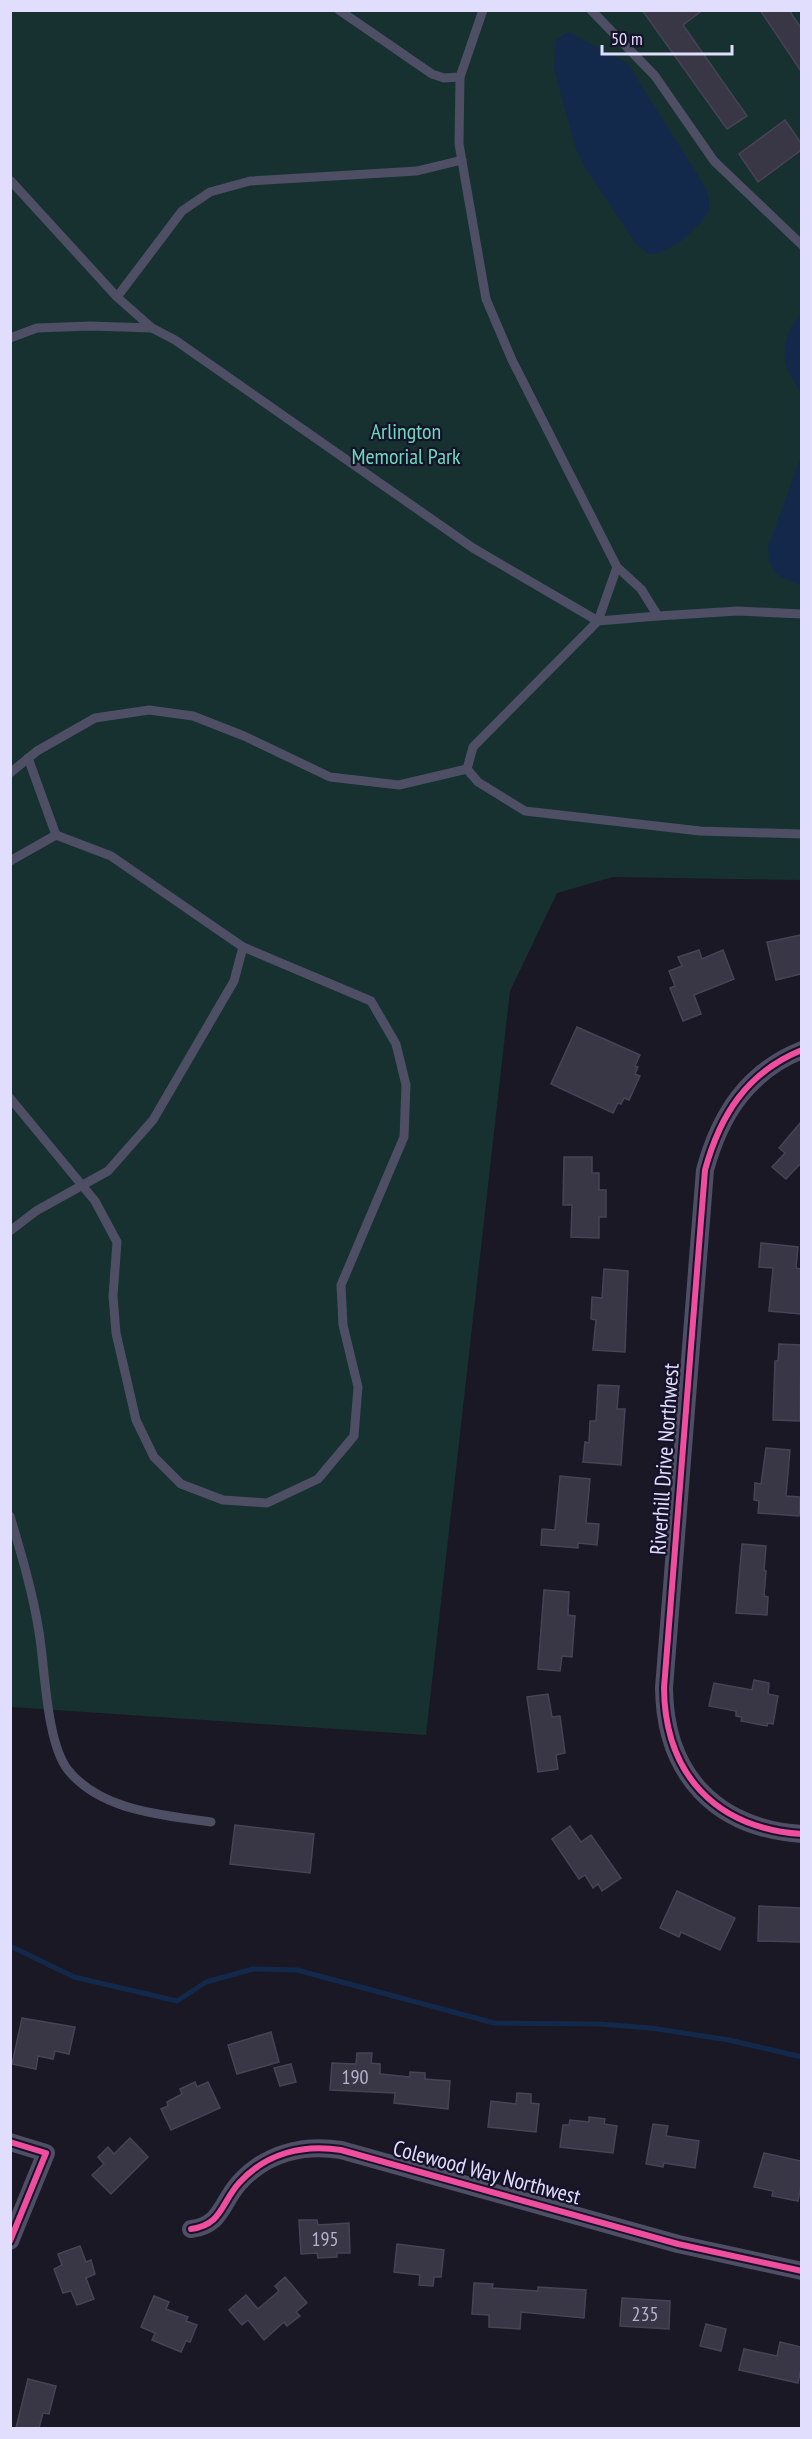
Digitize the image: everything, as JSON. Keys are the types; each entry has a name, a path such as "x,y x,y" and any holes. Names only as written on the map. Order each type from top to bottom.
{"street":[{"name":"Riverhill Drive Northwest","path":"801,1050 783,1058 754,1079 732,1105 714,1137 705,1170 664,1688 669,1734 677,1756 689,1776 704,1794 722,1809 742,1821 769,1830 801,1834"},
{"path":"10,2142 46,2152 10,2241"},
{"name":"Colewood Way Northwest","path":"191,2229 203,2227 214,2220 238,2183 263,2162 291,2150 321,2147 678,2244 801,2271"}],"lane":[{"path":"339,10 432,74 444,78 460,77"},
{"path":"483,10 460,77 459,144 486,299 517,371 600,531 616,567 641,589 658,616"},
{"path":"591,10 656,76 714,160 801,245"},
{"path":"117,297 182,211 210,192 250,181 417,171 462,160"},
{"path":"10,180 117,297 152,328 175,340 473,548 598,621 738,611 801,614"},
{"path":"10,338 37,328 90,326 152,328"},
{"path":"467,769 473,747 598,621 616,567"},
{"path":"10,773 28,758 95,718 149,711 193,716 244,736 330,777 399,786 467,769"},
{"path":"10,1098 95,1201 117,1242 113,1296 116,1333 136,1420 154,1458 181,1485 223,1500 267,1503 318,1479 354,1437 358,1388 343,1325 341,1285 404,1137 406,1085 396,1044 371,1001 243,947 111,856 56,835 28,758"},
{"path":"467,769 478,782 525,811 700,831 801,834"},
{"path":"10,861 56,835"},
{"path":"10,1231 36,1211 108,1171 153,1120 234,981 243,947"},
{"path":"10,1516 39,1629 46,1694 57,1746 68,1769 90,1789 116,1803 163,1815 212,1822"}],"green space":[{"name":"Arlington Memorial Park","path":"10,11 801,11 801,880 613,877 557,893 510,991 426,1735 11,1707"}],"water":[{"path":"568,32 627,63 704,185 709,198 709,211 683,240 666,250 648,254 636,244 586,169 576,149 554,69 556,40"},
{"path":"801,315 801,396 787,369 785,352 789,331"},
{"path":"801,457 802,585 776,573 770,563 768,547"}],"building":[{"path":"642,10 703,10 683,25 747,116 727,129"},
{"path":"760,10 789,10 801,28 801,71"},
{"path":"785,120 801,143 801,150 758,182 739,154"},
{"path":"801,935 801,974 776,980 767,942"},
{"path":"699,950 702,959 723,950 734,979 694,995 701,1014 683,1021 670,988 675,986 669,971 682,966 678,957"},
{"path":"577,1027 640,1055 635,1066 638,1067 635,1074 640,1076 629,1100 624,1098 621,1104 618,1103 613,1113 551,1084"},
{"path":"801,1122 801,1163 786,1179 772,1167 785,1153 779,1148"},
{"path":"564,1157 592,1157 592,1173 599,1173 599,1190 606,1190 606,1217 599,1217 599,1238 571,1237 572,1205 563,1205"},
{"path":"761,1243 798,1247 796,1268 801,1269 801,1314 769,1311 773,1268 759,1267"},
{"path":"604,1269 628,1271 625,1352 593,1350 596,1320 591,1319 592,1297 602,1298"},
{"path":"779,1344 801,1345 800,1421 773,1420 775,1361 778,1361"},
{"path":"598,1385 619,1386 617,1409 625,1409 621,1465 583,1462 585,1442 589,1443 590,1421 596,1421"},
{"path":"766,1448 790,1450 786,1496 800,1497 799,1516 758,1513 759,1501 754,1500 755,1483 761,1484"},
{"path":"560,1476 590,1479 586,1523 599,1524 597,1545 578,1543 578,1548 541,1545 542,1529 555,1530"},
{"path":"742,1544 766,1546 764,1596 768,1597 767,1615 736,1613"},
{"path":"544,1590 569,1592 568,1615 575,1616 572,1657 562,1656 560,1671 538,1669"},
{"path":"754,1680 769,1683 768,1694 778,1696 773,1724 768,1723 767,1726 741,1721 742,1717 736,1716 736,1711 709,1706 714,1683 752,1690"},
{"path":"548,1694 552,1717 560,1716 565,1753 556,1755 558,1769 538,1772 527,1697"},
{"path":"235,1825 314,1834 310,1873 230,1864"},
{"path":"570,1826 581,1842 591,1835 621,1878 602,1891 598,1884 593,1888 585,1875 579,1879 552,1839"},
{"path":"677,1891 735,1918 720,1950 681,1932 679,1937 660,1928"},
{"path":"759,1906 801,1908 801,1942 758,1941"},
{"path":"22,2018 75,2027 69,2054 55,2051 53,2059 38,2056 36,2069 12,2064"},
{"path":"271,2032 279,2062 237,2074 228,2045"},
{"path":"357,2053 372,2053 371,2063 380,2064 380,2074 410,2077 410,2072 425,2073 425,2079 450,2081 448,2109 394,2103 395,2093 330,2090 332,2063 356,2064"},
{"path":"291,2064 296,2082 280,2086 274,2068"},
{"path":"195,2082 197,2087 208,2082 220,2108 171,2130 161,2109 168,2106 167,2102 182,2094 180,2089"},
{"path":"517,2093 531,2094 531,2103 539,2104 536,2132 488,2127 491,2101 516,2104"},
{"path":"589,2117 605,2119 604,2124 617,2126 613,2153 560,2147 563,2125 569,2125 570,2120 589,2122"},
{"path":"653,2124 668,2126 666,2136 699,2141 695,2168 664,2163 663,2167 646,2164"},
{"path":"130,2138 148,2157 111,2194 92,2175 104,2164 98,2157 108,2147 114,2154"},
{"path":"764,2153 801,2161 798,2201 772,2196 773,2191 754,2187"},
{"path":"299,2220 317,2220 318,2225 349,2223 350,2253 337,2253 337,2257 318,2258 317,2253 301,2254"},
{"path":"397,2244 444,2250 441,2277 434,2277 433,2286 419,2285 420,2275 394,2272"},
{"path":"80,2246 86,2262 91,2260 95,2274 86,2278 94,2299 77,2305 71,2291 63,2293 54,2269 62,2265 58,2254"},
{"path":"285,2277 307,2303 296,2312 300,2316 287,2326 284,2322 264,2340 248,2320 242,2325 229,2310 246,2295 258,2309 279,2291 275,2286"},
{"path":"474,2283 493,2284 492,2288 538,2291 538,2287 586,2290 584,2318 521,2312 520,2329 489,2327 489,2315 472,2314"},
{"path":"154,2296 169,2302 166,2309 188,2317 186,2321 197,2325 190,2342 186,2341 181,2352 152,2340 155,2333 141,2327"},
{"path":"622,2298 670,2301 669,2329 620,2326"},
{"path":"706,2324 726,2329 721,2351 700,2346"},
{"path":"780,2342 801,2347 798,2383 739,2370 744,2349 777,2356"},
{"path":"28,2379 56,2386 49,2414 43,2413 39,2428 16,2428"}],"waterway":[{"path":"10,1946 74,1977 177,2001 206,1982 253,1969 297,1970 494,2023 599,2024 651,2028 729,2040 802,2057"}],"cycle path":[{"path":"802,1050 766,1070 738,1098 719,1131 705,1170 664,1688 667,1719 674,1746 685,1770 701,1791 720,1808 744,1821 771,1830 802,1834"},
{"path":"10,2142 46,2153 10,2241"},
{"path":"191,2229 201,2227 215,2218 239,2183 261,2164 286,2153 327,2148 678,2244 802,2271"}]}
